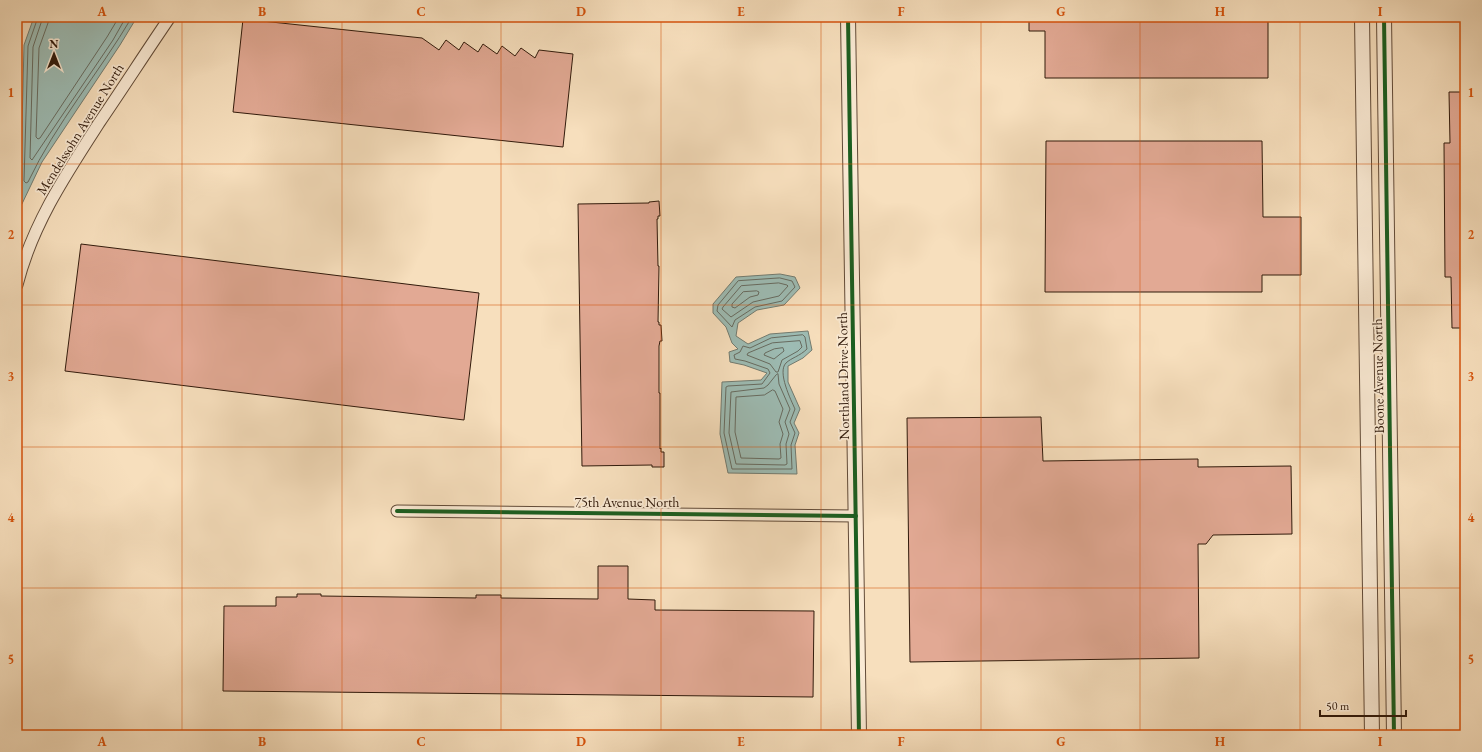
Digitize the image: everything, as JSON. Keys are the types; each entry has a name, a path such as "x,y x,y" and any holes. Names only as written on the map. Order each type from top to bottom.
{"street":[{"name":"Mendelssohn Avenue North","path":"17,284 29,247 54,195 83,148 170,17"},
{"name":"Northland Drive North","path":"848,17 859,735"},
{"name":"Boone Avenue North","path":"1362,17 1372,735"},
{"name":"Boone Avenue North","path":"1384,17 1394,735"},
{"name":"75th Avenue North","path":"397,511 856,516"}],"water":[{"path":"34,17 137,17 42,162 20,208 24,45"},
{"path":"780,274 795,277 800,288 784,305 757,310 738,323 736,336 748,344 770,334 808,331 812,350 803,358 788,366 788,382 800,409 794,423 799,433 795,445 797,474 728,473 720,434 722,382 761,380 767,373 730,362 729,352 738,349 732,343 726,327 713,313 713,304 736,277"}],"building":[{"path":"1029,17 1268,17 1268,78 1045,78 1045,31 1029,31"},
{"path":"243,19 422,38 439,50 446,40 459,50 464,42 478,52 483,44 497,54 502,46 515,56 521,48 535,58 539,50 573,54 563,147 233,112"},
{"path":"1449,92 1464,92 1465,100 1465,328 1452,328 1451,277 1445,277 1444,143 1450,143"},
{"path":"1046,141 1262,141 1263,217 1301,217 1301,275 1262,275 1262,292 1045,292"},
{"path":"659,201 660,216 658,216 657,219 659,266 658,322 659,325 661,325 662,341 660,341 659,346 660,449 661,448 661,452 664,452 664,467 652,467 652,465 582,466 578,204 649,203"},
{"path":"81,244 479,293 464,420 65,371"},
{"path":"1041,417 1043,461 1198,459 1198,467 1291,466 1292,534 1213,535 1206,544 1198,544 1199,658 910,662 907,418"},
{"path":"598,566 628,566 628,599 655,600 655,610 814,611 813,697 223,691 224,606 276,606 276,597 297,597 297,594 321,594 321,596 476,598 476,595 501,595 501,598 598,599"}],"cycle path":[{"path":"848,17 859,735"},
{"path":"1384,17 1394,735"},
{"path":"397,511 856,516"}]}
